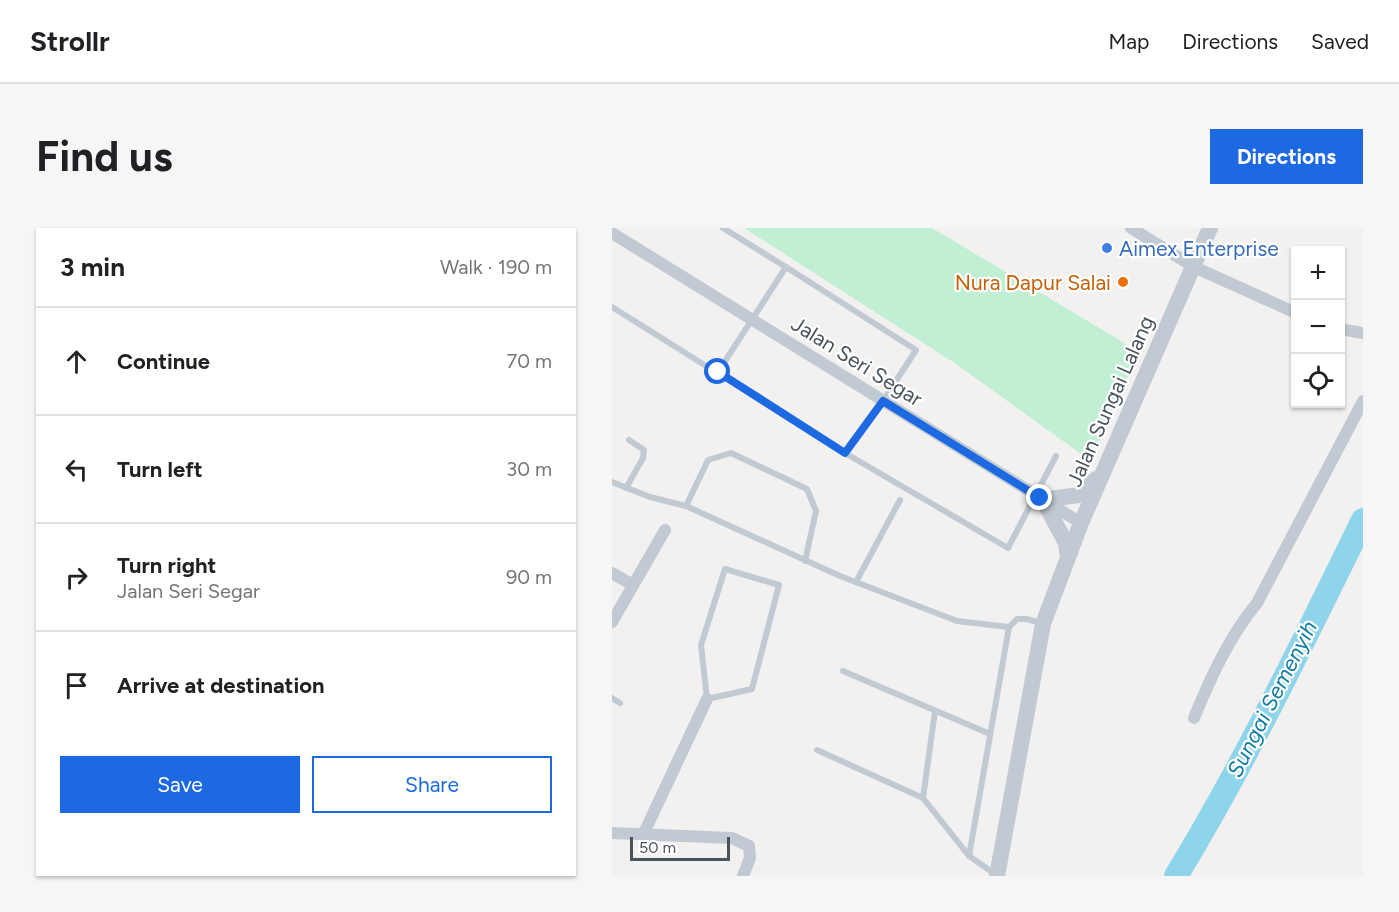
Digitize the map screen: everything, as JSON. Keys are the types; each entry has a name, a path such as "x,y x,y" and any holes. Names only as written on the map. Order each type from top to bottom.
{"street":[{"path":"1131,228 1194,267 1291,311"},
{"name":"Jalan Sungai Lalang","path":"997,876 1043,624 1081,523 1210,228"},
{"name":"Jalan Seri Segar","path":"612,233 1081,523"},
{"path":"1345,330 1363,333"},
{"path":"1194,718 1217,665 1243,620 1257,603 1363,401"},
{"path":"1068,559 1066,543 1040,497 1079,495 1103,472"},
{"path":"612,622 665,530"},
{"path":"612,573 633,585"},
{"path":"643,835 707,699"},
{"path":"612,833 732,838 749,846 750,858 742,876"}],"lane":[{"path":"723,228 916,350 845,453"},
{"path":"718,372 786,267"},
{"path":"612,307 845,453 1008,548 1040,497 1056,456"},
{"path":"626,488 643,458 644,450 629,440"},
{"path":"686,506 708,460 731,453 807,489 816,511 805,561"},
{"path":"612,482 650,497 686,506 805,561 957,621 1009,627"},
{"path":"856,582 900,500"},
{"path":"725,569 779,585 752,689 707,699 701,645 725,569"},
{"path":"969,856 1009,627 1017,619 1043,624"},
{"path":"843,671 990,734"},
{"path":"612,698 620,703"},
{"path":"922,798 935,711"},
{"path":"818,750 922,798 969,856 997,876"}],"green space":[{"path":"744,228 932,228 1138,351 1101,438 1088,459 953,362"}],"waterway":[{"name":"Sungai Semenyih","path":"1176,876 1250,744 1363,520"}],"place":[{"name":"Aimex Enterprise","path":"1107,248"},
{"name":"Nura Dapur Salai","path":"1123,282"}],"route":[{"path":"718,372 845,453 883,401 1040,498"}]}
